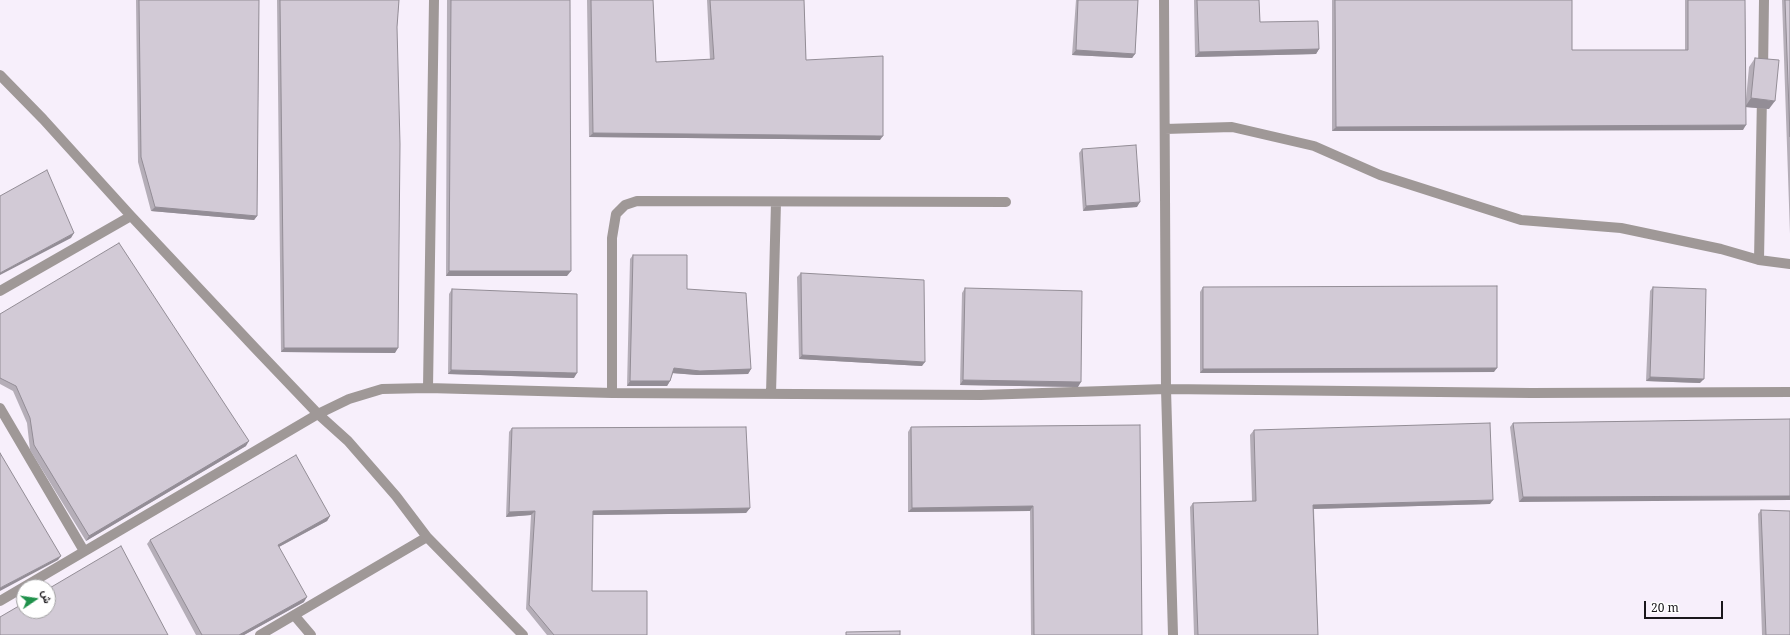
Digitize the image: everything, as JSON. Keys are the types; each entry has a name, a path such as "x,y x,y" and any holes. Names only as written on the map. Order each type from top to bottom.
{"street":[{"path":"428,388 434,0"},
{"path":"1164,0 1166,389 1173,635"},
{"path":"1759,260 1764,0"},
{"path":"0,75 43,119 131,216 318,414 348,441 396,496 427,537 523,635"},
{"path":"1165,129 1232,127 1314,146 1380,175 1521,220 1621,228 1721,249 1759,260 1790,264"},
{"path":"612,392 612,238 616,214 625,205 637,201 1006,202"},
{"path":"771,394 776,202"},
{"path":"0,291 131,216"},
{"path":"0,601 318,414 349,399 382,388 771,394 981,395 1166,389 1531,393 1790,392"},
{"path":"0,408 84,551"},
{"path":"260,635 427,537"},
{"path":"294,615 311,635"}],"building":[{"path":"139,0 259,0 257,216 155,207 141,157"},
{"path":"280,0 399,0 397,27 400,144 398,348 284,348"},
{"path":"451,0 570,0 571,271 449,271"},
{"path":"591,0 653,0 656,62 714,59 710,0 804,0 806,60 883,56 883,136 593,133"},
{"path":"1078,0 1138,0 1135,54 1076,50"},
{"path":"1197,0 1259,0 1260,22 1318,21 1319,49 1199,52"},
{"path":"1335,0 1572,0 1572,50 1688,50 1688,0 1745,0 1746,125 1336,127"},
{"path":"1785,0 1790,0 1790,137"},
{"path":"1755,58 1779,60 1775,101 1751,98"},
{"path":"1136,145 1140,202 1086,206 1082,149"},
{"path":"47,170 74,233 0,273 0,196"},
{"path":"119,243 249,441 89,536 34,445 30,418 16,386 0,378 0,314"},
{"path":"633,255 687,255 687,289 746,293 751,369 700,371 674,368 670,381 630,381"},
{"path":"801,273 924,280 925,362 802,355"},
{"path":"1497,286 1497,368 1203,369 1203,287"},
{"path":"1653,287 1706,289 1704,379 1650,377"},
{"path":"965,288 1082,291 1081,382 963,380"},
{"path":"452,289 577,294 577,373 451,370"},
{"path":"1790,419 1790,496 1523,497 1513,423"},
{"path":"1490,423 1493,500 1313,505 1318,635 1198,635 1193,503 1256,501 1254,430"},
{"path":"1140,425 1142,635 1034,635 1033,506 912,508 911,427"},
{"path":"746,427 750,508 593,511 592,591 647,591 647,635 554,635 529,605 535,511 509,512 512,428"},
{"path":"0,453 61,556 0,588"},
{"path":"296,455 330,516 278,545 307,597 239,635 202,635 150,540"},
{"path":"1761,510 1790,511 1790,635 1766,635"},
{"path":"121,546 168,635 0,635 0,617 16,608 16,619 56,619 56,584"},
{"path":"900,631 900,635 846,635 846,632"}]}
